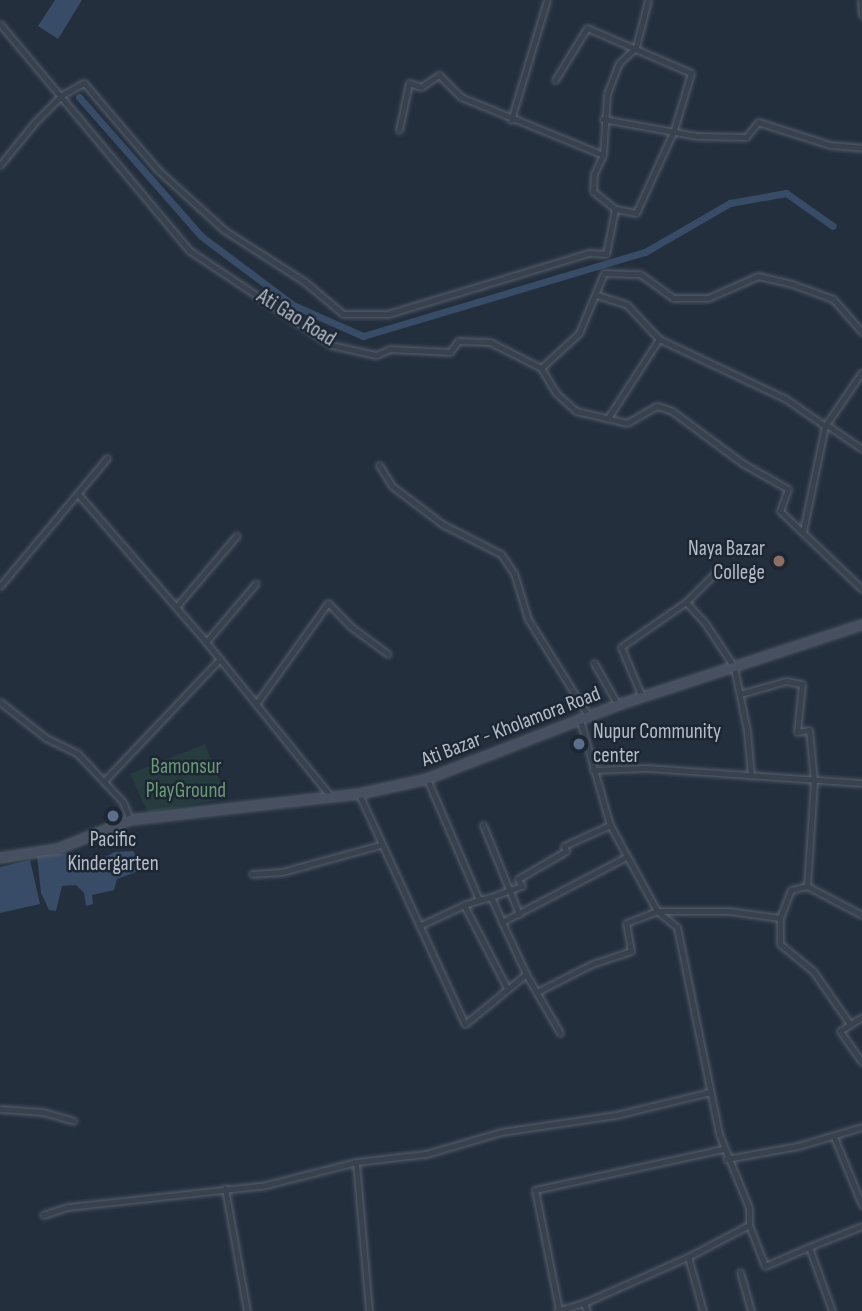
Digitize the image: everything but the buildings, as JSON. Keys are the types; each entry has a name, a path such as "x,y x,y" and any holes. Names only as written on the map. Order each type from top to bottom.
{"main road":[{"name":"Ati Bazar - Kholamora Road","path":"0,858 58,849 130,820 359,794 427,779 618,705 862,625"}],"street":[{"path":"511,120 547,0"},
{"path":"555,80 586,27 636,47 691,73 674,130 636,214 615,209 593,191 594,174 603,155 603,119 619,63 636,47 648,0"},
{"path":"861,0 862,15"},
{"name":"Ati Gao Road","path":"0,24 190,251 331,345 376,355 390,349 450,352 458,341 490,342 541,368 556,393 576,411 627,423 657,407 672,411 742,463 788,489 780,511 803,531"},
{"path":"399,130 409,83 421,87 439,75 461,97 511,120 603,155"},
{"path":"0,165 62,95 75,86 89,86 197,209 305,282 343,314 388,314 589,253 606,254 615,209"},
{"path":"603,119 697,136 746,137 758,122 830,145 862,148"},
{"path":"541,368 579,333 604,273 640,274 673,299 708,298 758,276 833,299 862,332"},
{"path":"597,295 627,305 659,339 786,399 862,449"},
{"path":"608,418 659,339"},
{"path":"862,372 826,426 803,531 862,589"},
{"path":"0,586 107,458"},
{"path":"379,465 392,486 442,524 501,554 514,573 528,619 585,718 593,770 610,825 657,911 677,927 723,1149 749,1208 749,1225 765,1266 862,1226"},
{"path":"78,494 206,642 331,797"},
{"path":"176,607 237,535"},
{"path":"642,697 621,648 686,603 716,572"},
{"path":"206,642 256,583"},
{"path":"256,704 328,603 350,626 388,654"},
{"path":"686,603 705,622 734,667 751,776"},
{"path":"106,780 220,659"},
{"path":"594,663 618,705"},
{"path":"740,694 786,681 802,684 797,732 809,730 814,781 807,886"},
{"path":"0,702 46,738 77,753 106,780 123,802 130,820"},
{"path":"593,770 646,768 862,783"},
{"path":"427,779 479,900"},
{"path":"359,794 380,845 465,1024 526,974"},
{"path":"483,825 519,914"},
{"path":"419,926 464,905 522,886 518,879 566,852 564,846 610,825"},
{"path":"252,874 282,872 380,845"},
{"path":"502,922 626,858"},
{"path":"850,1024 813,971 780,944 780,918 791,890 807,886 862,915"},
{"path":"491,897 526,974 560,1032"},
{"path":"464,905 507,988"},
{"path":"537,992 592,964 631,951 626,923 657,911 729,911 780,918"},
{"path":"862,1017 840,1031 862,1062"},
{"path":"43,1215 68,1207 266,1185 356,1162 426,1154 501,1132 616,1115 710,1092"},
{"path":"0,1109 43,1112 74,1121"},
{"path":"726,1159 834,1137 862,1127"},
{"path":"834,1137 862,1205"},
{"path":"723,1149 535,1190 558,1311 584,1303 688,1258 749,1225"},
{"path":"356,1162 369,1311"},
{"path":"225,1188 247,1311"},
{"path":"809,1248 832,1311"},
{"path":"688,1258 703,1311"},
{"path":"740,1272 751,1311"},
{"path":"584,1303 587,1311"}],"green space":[{"name":"Bamonsur PlayGround","path":"205,744 226,798 148,813 130,774"}],"water":[{"path":"55,0 82,0 58,39 38,26"},
{"path":"133,851 141,862 139,871 117,879 114,890 92,895 93,904 86,906 84,893 76,885 62,886 56,911 49,910 41,893 37,855 75,853 84,868 115,852"},
{"path":"30,860 40,904 0,913 0,867"}],"waterway":[{"path":"79,97 201,236 293,305 363,336 645,252 730,203 786,193 833,226"}],"place":[{"name":"Naya Bazar College","path":"779,561"},
{"name":"Nupur Community center","path":"579,744"},
{"name":"Pacific Kindergarten","path":"113,816"}]}
